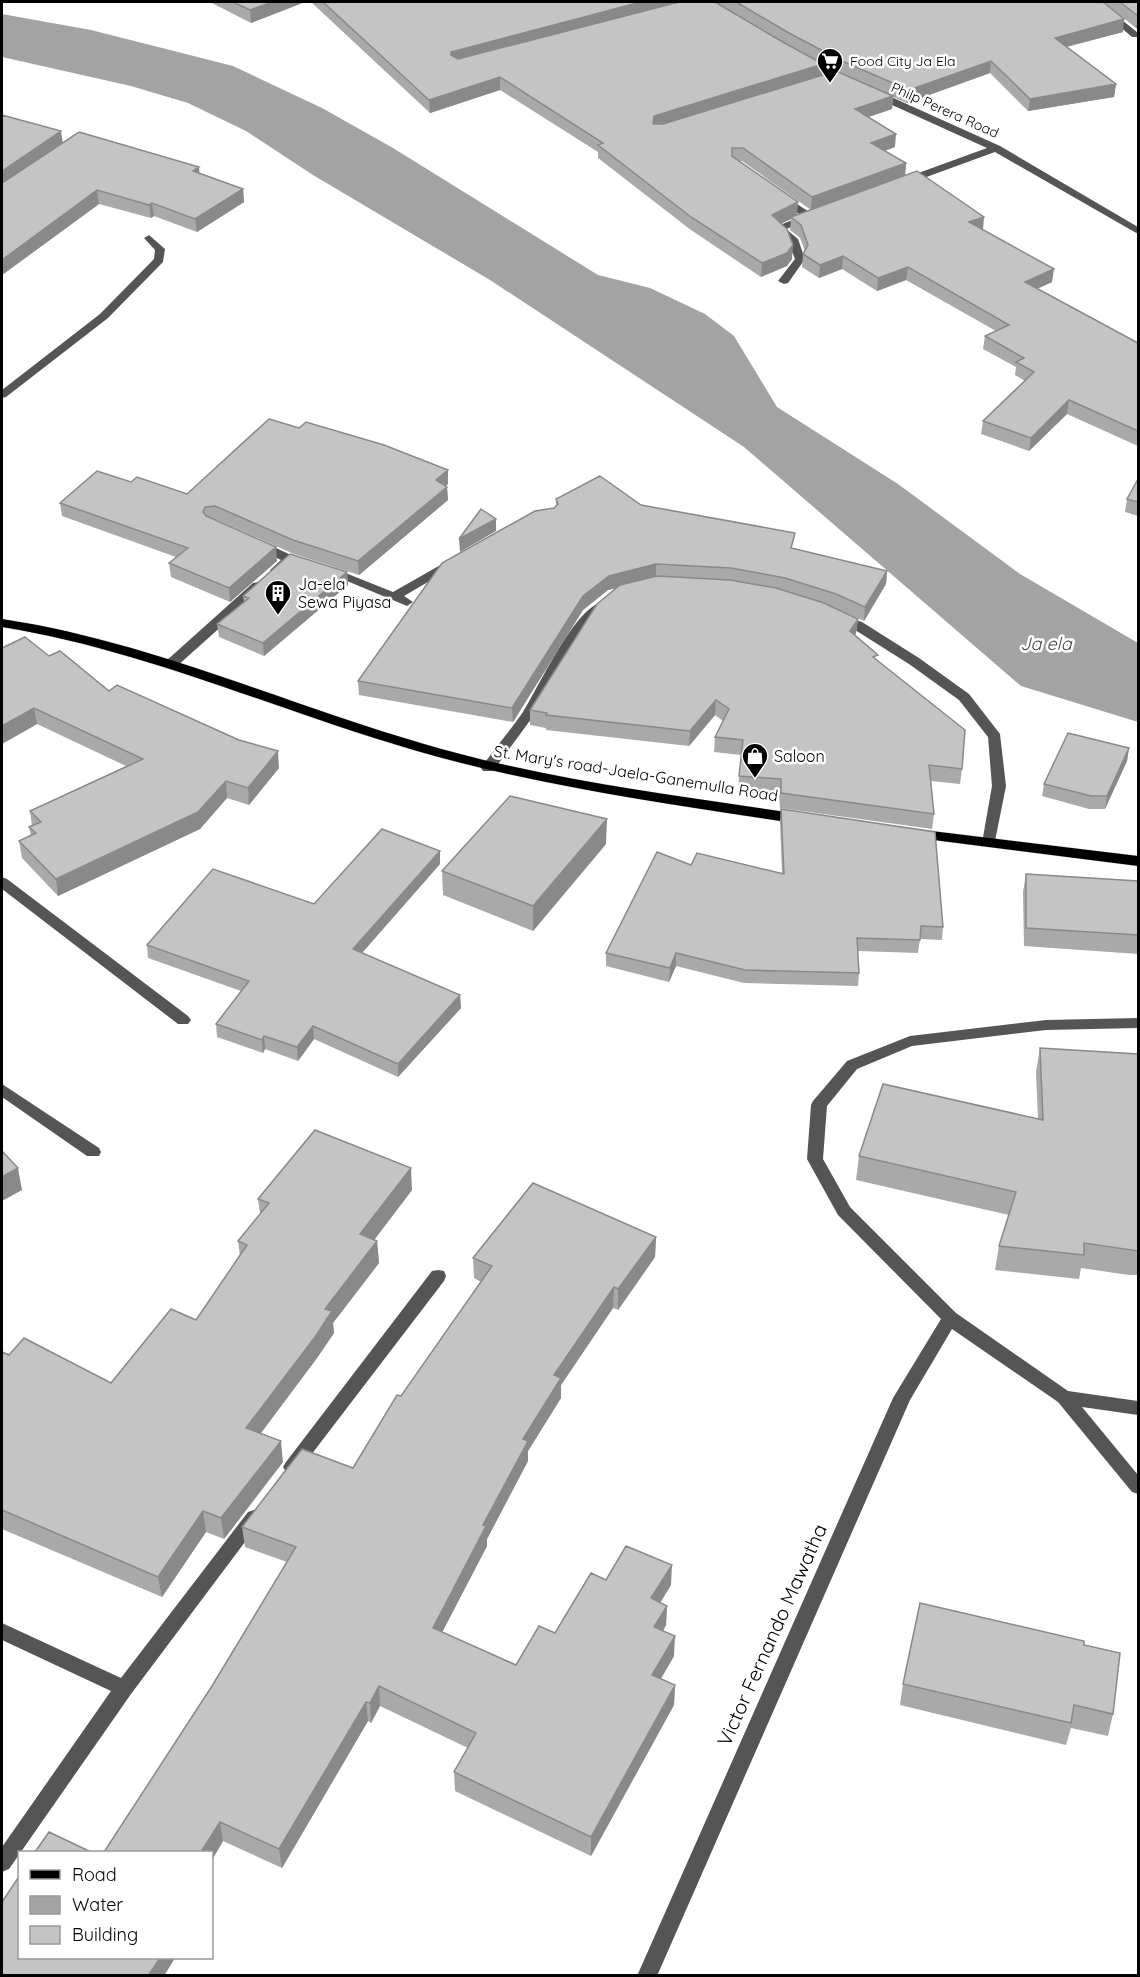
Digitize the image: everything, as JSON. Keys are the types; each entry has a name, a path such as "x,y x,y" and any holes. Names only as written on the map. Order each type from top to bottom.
{"main road":[{"name":"St. Mary's road-Jaela-Ganemulla Road","path":"2,623 48,630 112,645 293,707 488,768 545,780 807,820"},
{"path":"898,832 1138,861"}],"street":[{"path":"1095,2 1135,35"},
{"name":"Philp Perera Road","path":"859,87 996,147 1138,231"},
{"path":"892,186 996,147"},
{"path":"773,191 810,217"},
{"path":"784,281 800,260 793,239 778,228 830,209"},
{"path":"2,396 104,316 159,260 160,249 149,238"},
{"path":"171,664 294,560 249,540"},
{"path":"318,568 401,600 460,558"},
{"path":"488,768 530,711 554,668 590,615 614,595"},
{"path":"829,613 857,626 914,661 964,697 995,737 999,786 989,843"},
{"path":"2,882 183,1020"},
{"path":"1138,1023 1046,1025 910,1041 852,1065 819,1105 815,1159 844,1211 950,1318 1064,1397 1138,1488"},
{"path":"2,1090 93,1152"},
{"path":"281,1482 438,1276"},
{"name":"Victor Fernando Mawatha","path":"647,1976 902,1398 950,1318"},
{"path":"1064,1397 1138,1408"},
{"path":"2,1863 124,1688 267,1500"},
{"path":"2,1631 124,1688"}],"water":[{"name":"Ja ela","path":"2,14 91,30 233,66 322,108 393,148 598,275 650,288 705,314 734,336 777,407 898,484 1020,574 1138,643 1138,722 1021,686 744,447 490,280 313,175 246,131 188,103 131,86 2,57"}],"building":[{"path":"233,2 272,2 250,10"},
{"path":"323,2 641,2 451,52 451,55 458,59 679,2 715,2 823,64 654,116 653,124 663,124 836,71 893,96 855,109 896,134 871,143 906,163 812,197 743,148 732,148 732,156 798,202 772,215 787,229 793,245 787,253 762,263 691,217 598,145 603,143 500,77 429,100"},
{"path":"736,2 1103,2 1124,19 1055,38 1116,84 1030,99 991,61 909,90 842,61"},
{"path":"1120,2 1138,2 1138,16"},
{"path":"2,115 61,131 2,171"},
{"path":"79,132 199,167 193,171 243,189 195,219 152,203 149,205 97,190 2,260 2,183"},
{"path":"917,171 984,217 969,222 1054,269 1025,282 1138,343 1138,431 1069,400 1031,438 983,421 1034,372 1016,362 1024,358 985,336 1009,325 908,267 878,278 843,256 820,265 803,254 808,245 801,225 791,217"},
{"path":"269,419 299,428 306,422 384,445 448,470 436,480 447,487 358,561 293,540 215,506 205,507 203,512 206,516 276,547 229,588 169,563 188,548 60,503 97,471 131,482 137,477 187,494"},
{"path":"600,476 641,505 795,533 791,548 887,571 865,607 836,594 785,578 731,568 656,564 609,576 583,596 512,708 358,681 442,563 535,511 554,508 558,504 556,499"},
{"path":"1138,479 1138,502 1127,499"},
{"path":"481,509 496,519 459,539"},
{"path":"290,554 347,572 263,643 217,624 249,598 243,596"},
{"path":"657,576 730,580 776,588 824,603 858,619 850,631 878,655 873,657 965,730 962,769 929,765 934,814 781,793 781,779 739,776 743,740 715,737 729,709 716,700 690,731 546,715 547,713 530,710 597,604 620,585"},
{"path":"25,637 49,656 60,651 109,691 117,685 239,740 278,751 248,788 226,781 198,812 56,879 19,841 36,833 29,827 41,822 30,811 143,759 34,708 2,726 2,648"},
{"path":"1068,733 1129,748 1107,796 1091,796 1044,784"},
{"path":"510,796 607,819 533,906 442,871"},
{"path":"781,809 935,832 943,927 921,926 920,940 857,938 859,973 745,970 676,953 670,968 606,953 657,852 691,865 697,853 784,874"},
{"path":"382,829 440,851 353,949 460,995 398,1064 313,1026 297,1047 264,1036 262,1040 216,1024 249,981 147,945 213,869 314,904"},
{"path":"1026,874 1138,881 1138,935 1026,928"},
{"path":"1040,1048 1138,1054 1138,1251 1084,1243 1084,1255 999,1246 1016,1192 859,1156 883,1084 1043,1120"},
{"path":"315,1130 411,1168 360,1234 377,1241 325,1309 332,1311 315,1337 246,1428 281,1441 221,1518 203,1511 158,1577 2,1510 2,1352 9,1355 24,1338 111,1383 171,1309 196,1320 247,1245 238,1241 269,1203 258,1199"},
{"path":"2,1151 18,1168 2,1177"},
{"path":"533,1183 656,1237 618,1289 614,1287 554,1375 561,1378 523,1439 528,1441 483,1525 486,1526 433,1628 516,1665 539,1626 555,1633 591,1573 606,1580 626,1546 672,1565 651,1598 667,1606 654,1627 675,1636 652,1675 675,1685 591,1837 454,1772 476,1733 379,1686 370,1703 366,1702 279,1849 220,1822 202,1851 105,1851 212,1686 296,1547 242,1527 302,1449 353,1468 397,1395 401,1396 492,1266 473,1258"},
{"path":"920,1603 1084,1641 1084,1645 1120,1653 1113,1714 1074,1705 1071,1723 903,1684"},
{"path":"49,1832 89,1851 36,1851"},
{"path":"18,1878 18,1959 159,1959 148,1976 2,1976 2,1902"}],"place":[{"name":"Food City Ja Ela","path":"830,84"},
{"name":"Ja-ela Sewa Piyasa","path":"278,616"},
{"name":"Saloon","path":"755,779"}]}
